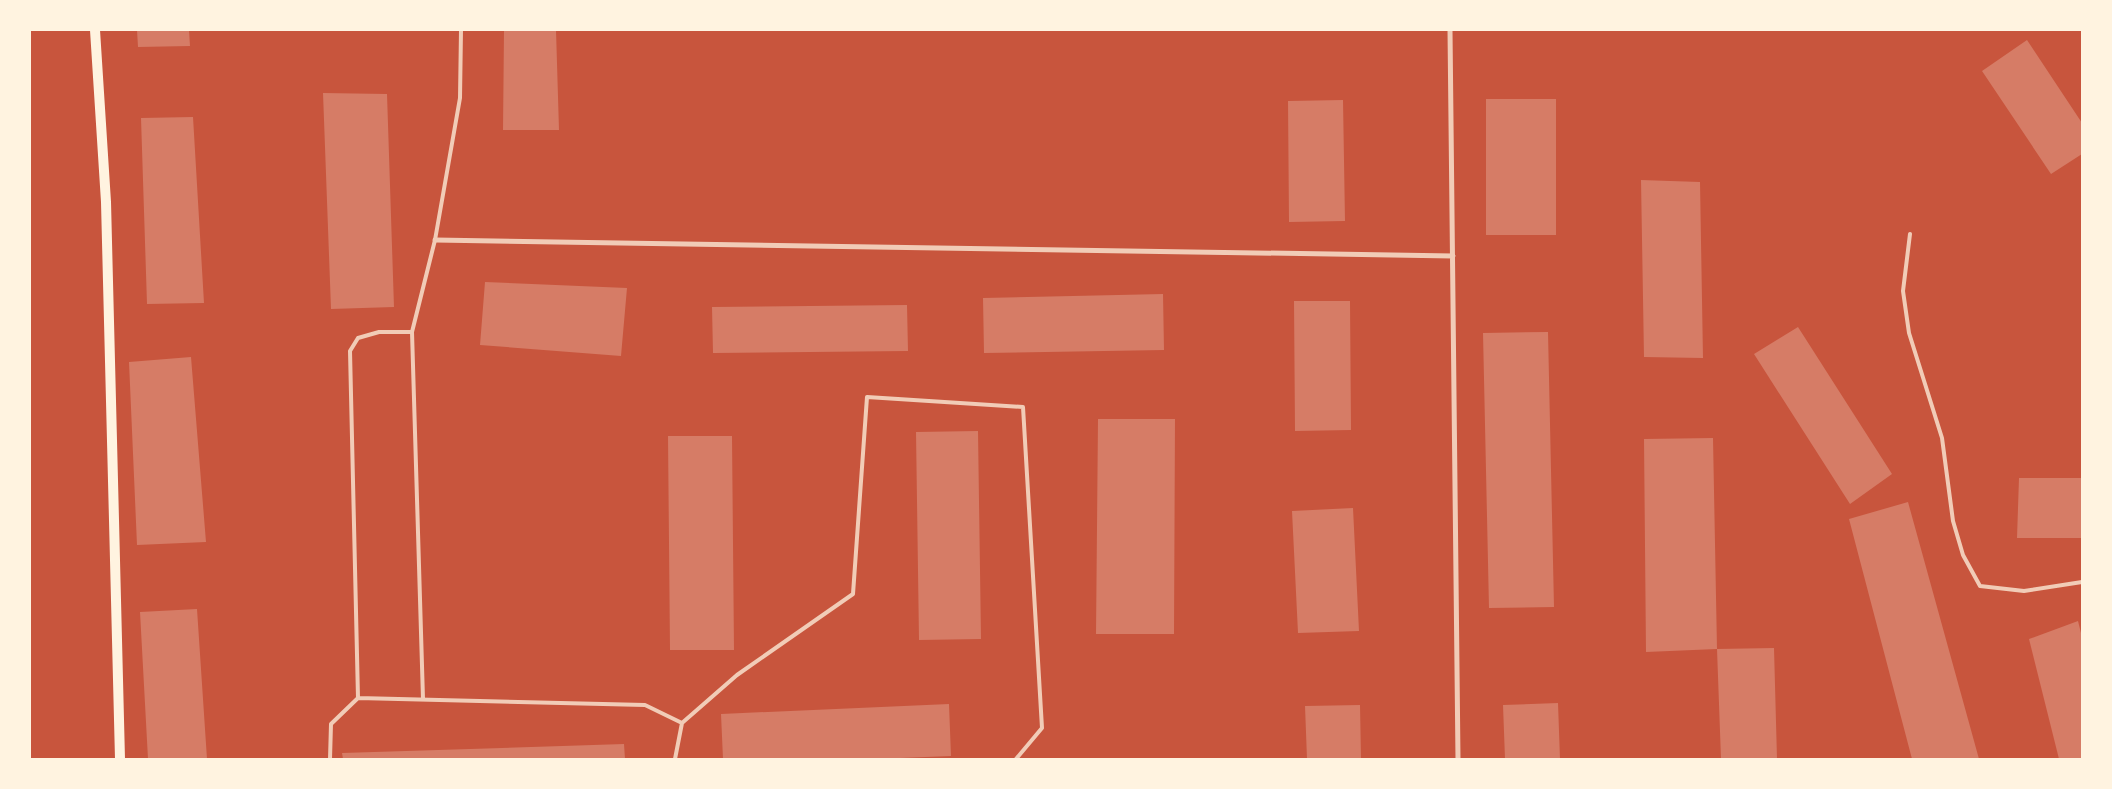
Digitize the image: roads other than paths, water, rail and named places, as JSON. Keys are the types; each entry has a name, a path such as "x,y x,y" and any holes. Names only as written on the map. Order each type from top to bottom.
{"main road":[{"path":"95,30 106,202 120,759"}],"street":[{"path":"1450,30 1458,759"},
{"path":"435,240 1453,256"}],"lane":[{"path":"422,699 412,332 435,240 460,98 461,30"},
{"path":"1910,234 1903,291 1909,333 1942,438 1952,521 1963,555 1980,586 2024,591 2082,582"},
{"path":"358,698 350,350 358,338 379,332 412,332"},
{"path":"675,759 682,723 737,675 853,594 866,397 1023,407 1042,728 1016,759"},
{"path":"330,759 331,724 358,698 645,704 682,723"}]}
